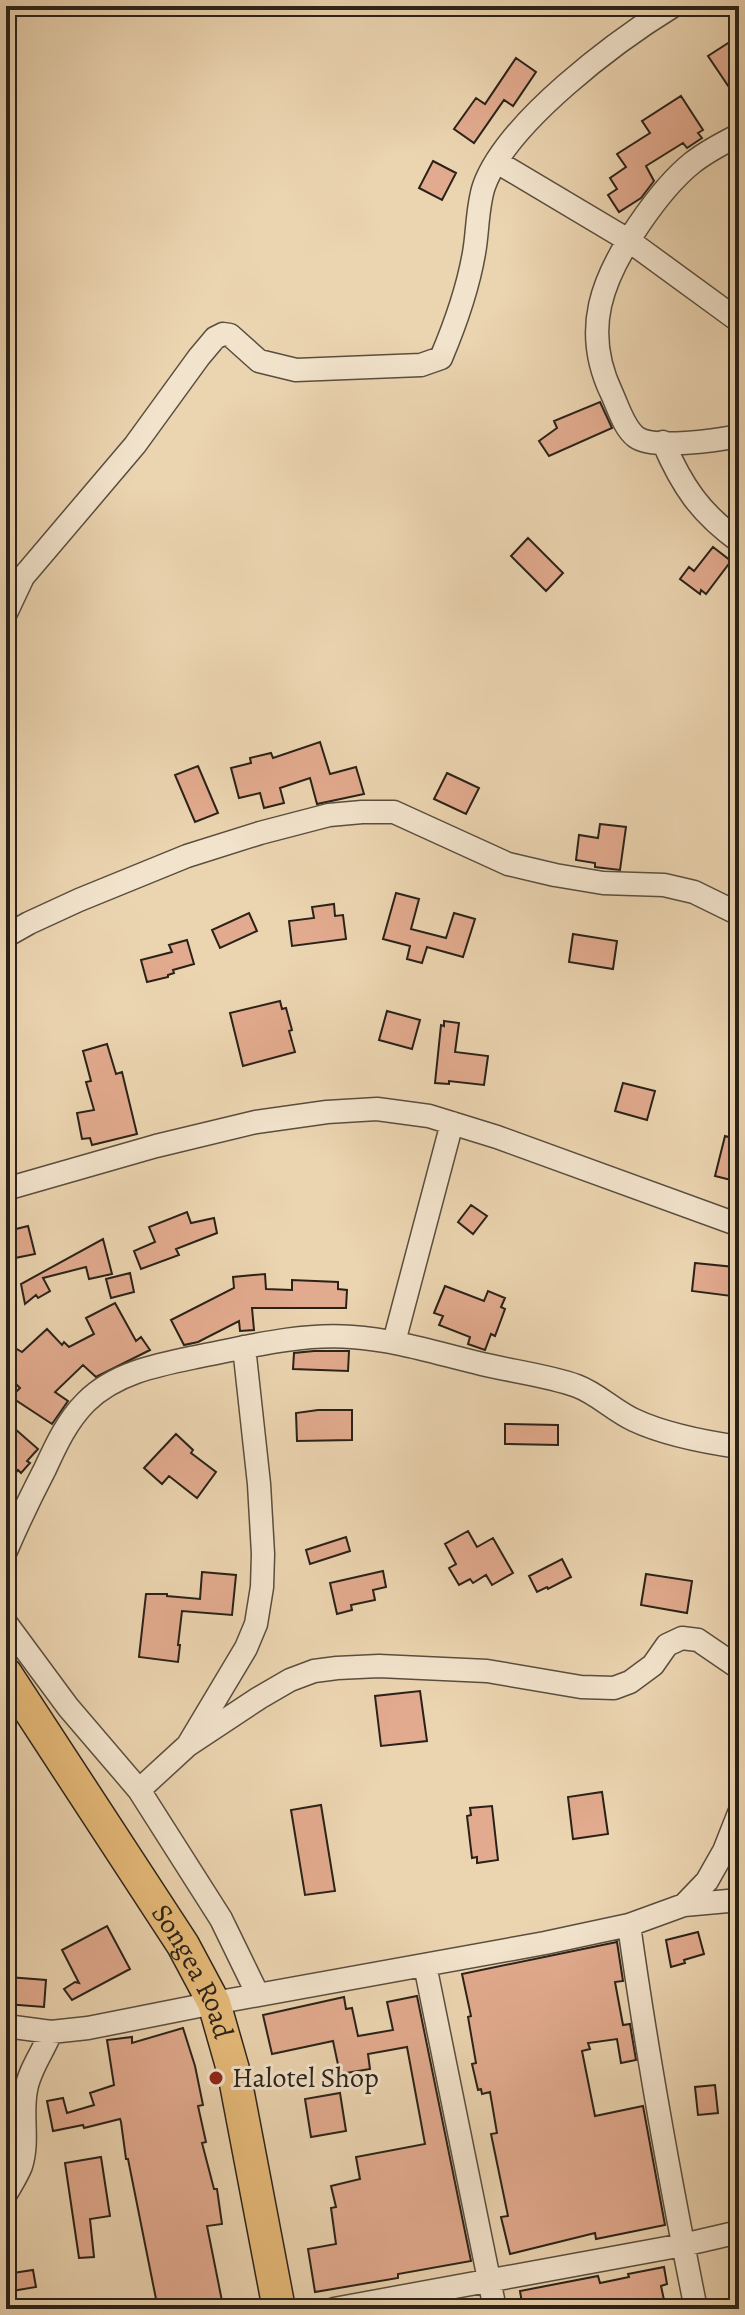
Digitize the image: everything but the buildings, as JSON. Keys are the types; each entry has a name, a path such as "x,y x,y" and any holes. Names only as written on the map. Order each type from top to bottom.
{"highway":[{"name":"Songea Road","path":"6,1674 183,1945 214,2003 234,2073 279,2309"}],"street":[{"path":"6,613 23,577 135,445 215,338 230,335 259,361 296,370 421,365 441,358 470,271 484,186 508,145 559,93 627,37 673,6"},
{"path":"739,135 691,164 654,203 628,240 604,285 597,330 602,374 636,437 649,442 703,442 739,436"},
{"path":"497,162 628,240 739,321"},
{"path":"663,442 685,487 701,507 739,541"},
{"path":"6,936 79,900 187,856 329,815 362,812 394,812 508,864 603,883 664,885 694,892 739,914"},
{"path":"6,1189 156,1146 256,1122 377,1109 429,1116 497,1137 739,1225"},
{"path":"394,1342 452,1123"},
{"path":"6,1551 60,1438 86,1402 103,1388 141,1370 244,1347 320,1336 394,1342 575,1385 636,1421 674,1434 739,1447"},
{"path":"188,1745 246,1648 256,1624 262,1587 261,1515 244,1347"},
{"path":"6,1623 68,1707 139,1790 221,1919 258,1995"},
{"path":"139,1790 188,1745 259,1698 290,1680 314,1671 379,1666 487,1671 581,1687 614,1688 630,1682 653,1665 667,1645 682,1638 698,1640 739,1668"},
{"path":"684,1905 707,1881 724,1851 739,1813"},
{"path":"6,2026 51,2032 88,2028 629,1925 684,1905 739,1900"},
{"path":"629,1925 640,2004 696,2309"},
{"path":"425,1965 495,2309"},
{"path":"6,2194 23,2157 24,2103 29,2075 44,2051 51,2032"},
{"path":"334,2309 490,2282 739,2232"}],"place":[{"name":"Halotel Shop","path":"216,2078"}]}
